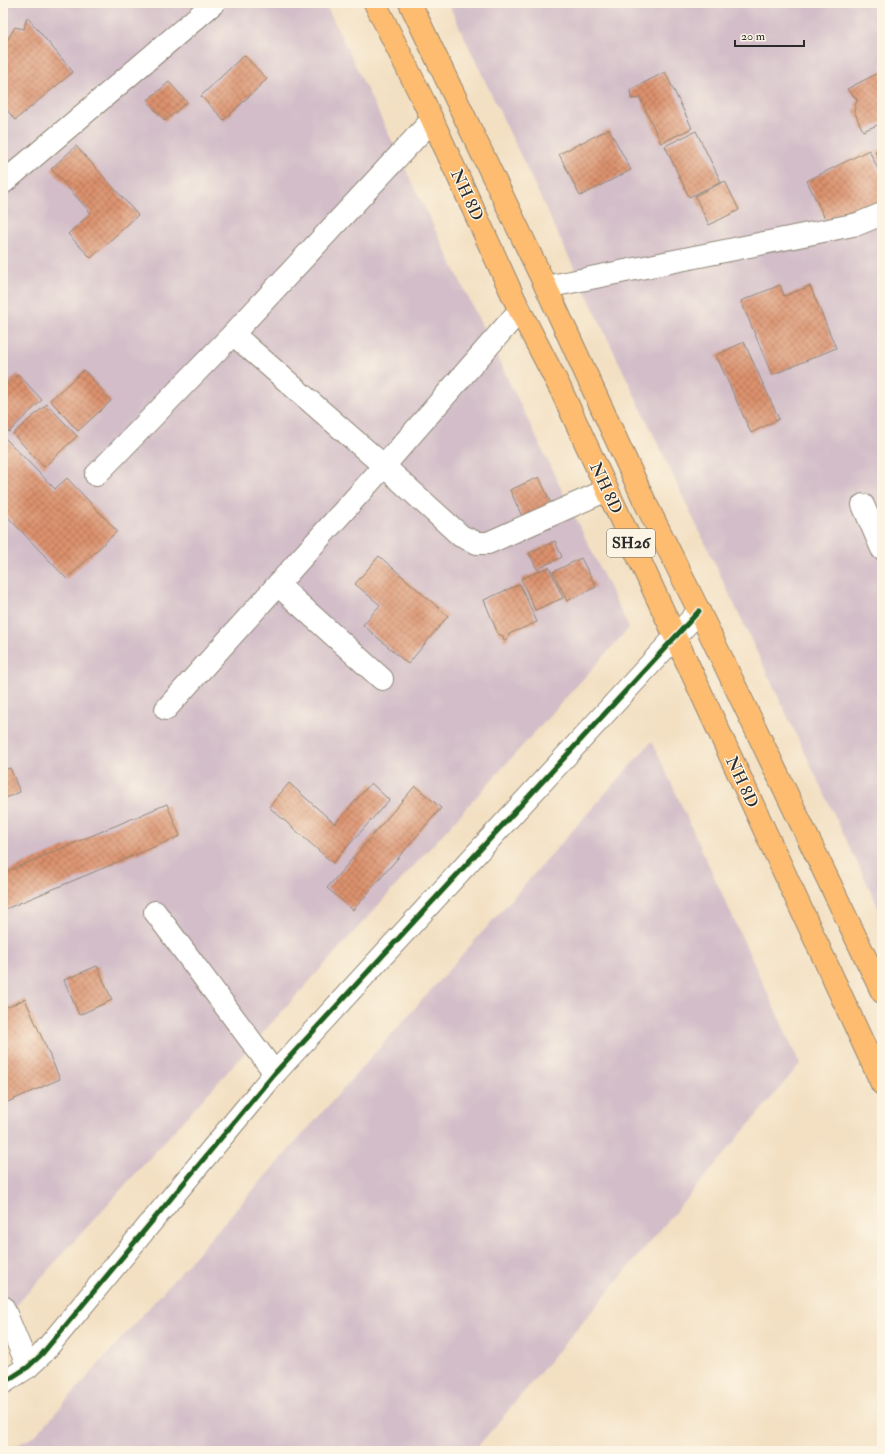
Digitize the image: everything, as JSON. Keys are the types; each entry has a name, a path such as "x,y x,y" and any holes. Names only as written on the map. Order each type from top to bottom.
{"main road":[{"name":"NH 8D","path":"375,3 432,120 520,310 561,390 882,1084"},
{"name":"NH 8D","path":"410,3 546,287 645,502 882,992"}],"street":[{"path":"3,183 214,3"},
{"path":"96,475 233,334 432,120"},
{"path":"546,287 858,224 882,214"},
{"path":"166,709 384,466 520,310"},
{"path":"233,334 384,466 461,536 477,544 488,543 607,490"},
{"path":"863,505 882,549"},
{"path":"278,585 382,679"},
{"path":"3,1383 28,1367 42,1354 275,1073 699,611"},
{"path":"155,912 275,1073"},
{"path":"3,1307 28,1367"}],"shaded area":[{"path":"3,3 325,3 629,628 3,1320"},
{"path":"448,3 882,3 882,915"},
{"path":"652,741 800,1064 474,1451 3,1451 34,1437"}],"building":[{"path":"27,17 73,72 15,120 3,105 3,38 6,42 15,27 24,29"},
{"path":"244,55 267,79 224,120 201,96"},
{"path":"882,71 882,123 863,131 854,111 857,99 847,89"},
{"path":"665,72 692,128 661,143 640,98 631,99 630,90"},
{"path":"169,82 187,102 165,121 147,101"},
{"path":"609,129 631,170 580,196 559,154"},
{"path":"696,131 721,182 689,197 665,146"},
{"path":"76,146 138,215 91,258 68,234 91,213 51,169"},
{"path":"882,148 882,168 875,151"},
{"path":"869,150 882,178 882,208 829,227 807,181"},
{"path":"725,181 739,210 709,225 695,196"},
{"path":"780,285 784,296 810,286 836,348 772,375 741,301"},
{"path":"744,342 779,419 751,433 716,355"},
{"path":"84,370 111,401 78,431 50,400"},
{"path":"18,374 42,400 9,432 3,426 3,388"},
{"path":"47,404 77,436 44,467 13,434"},
{"path":"3,436 55,489 67,478 117,531 67,579 3,512"},
{"path":"539,477 554,510 525,523 510,490"},
{"path":"555,541 562,557 537,569 529,553"},
{"path":"379,556 448,616 408,664 363,625 380,605 355,584"},
{"path":"581,558 596,587 567,601 553,572"},
{"path":"549,567 563,598 535,610 521,579"},
{"path":"520,584 537,622 509,634 508,639 504,641 503,636 498,634 484,600"},
{"path":"10,768 20,792 3,799 3,770"},
{"path":"289,783 335,824 371,783 389,800 333,863 269,807"},
{"path":"415,786 441,808 353,910 327,888"},
{"path":"167,804 180,836 3,910 3,873"},
{"path":"97,966 112,1000 79,1015 64,980"},
{"path":"25,999 60,1079 3,1104 3,1003 8,1007"}],"cycle path":[{"path":"3,1383 28,1367 42,1354 275,1073 699,611"}]}
